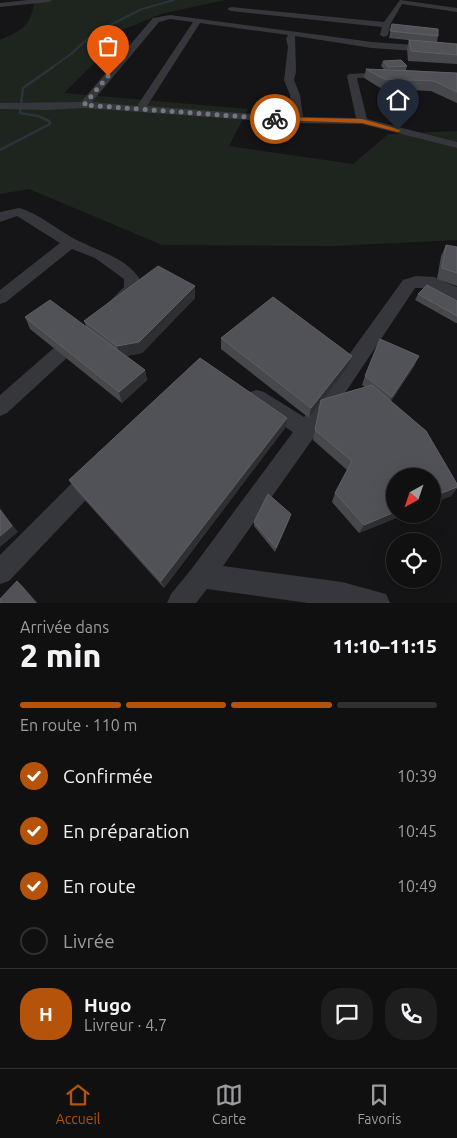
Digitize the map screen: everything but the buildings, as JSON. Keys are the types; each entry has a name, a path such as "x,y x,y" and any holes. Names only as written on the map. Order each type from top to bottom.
{"street":[{"path":"0,5 49,0"},
{"path":"447,8 455,0"},
{"path":"382,46 386,25 400,2 457,10"},
{"path":"140,109 202,21 247,3"},
{"path":"232,9 386,25"},
{"path":"84,105 156,20 170,16 382,46 457,51"},
{"path":"293,33 290,39 292,47 292,72 289,80 295,95 298,119"},
{"path":"362,121 352,76 400,74"},
{"path":"0,106 47,107 84,105 298,119 362,121 457,145"},
{"path":"0,218 9,213 19,212 70,243 100,255 129,275 133,281 132,289 110,309"},
{"path":"0,298 42,268 70,243"},
{"path":"180,603 202,576 307,430 409,284 419,280 436,282 457,295"},
{"path":"0,407 88,328"},
{"path":"243,389 307,430"},
{"path":"0,572 107,463"},
{"path":"202,576 342,595 377,603"}],"shaded area":[{"path":"35,0 225,0 161,14 113,34 97,60 64,93 248,109 229,146 353,164 388,134 457,131 457,240 334,246 162,245 29,189 0,194 0,40 25,26 31,16"}],"waterway":[{"path":"51,68 71,54 94,33 142,9 174,0"},
{"path":"0,150 50,124 49,121 38,116 20,113 23,88 53,67"}],"way so far":[{"path":"108,76 84,105 275,119"}],"route":[{"path":"275,119 362,121 398,130"}]}
